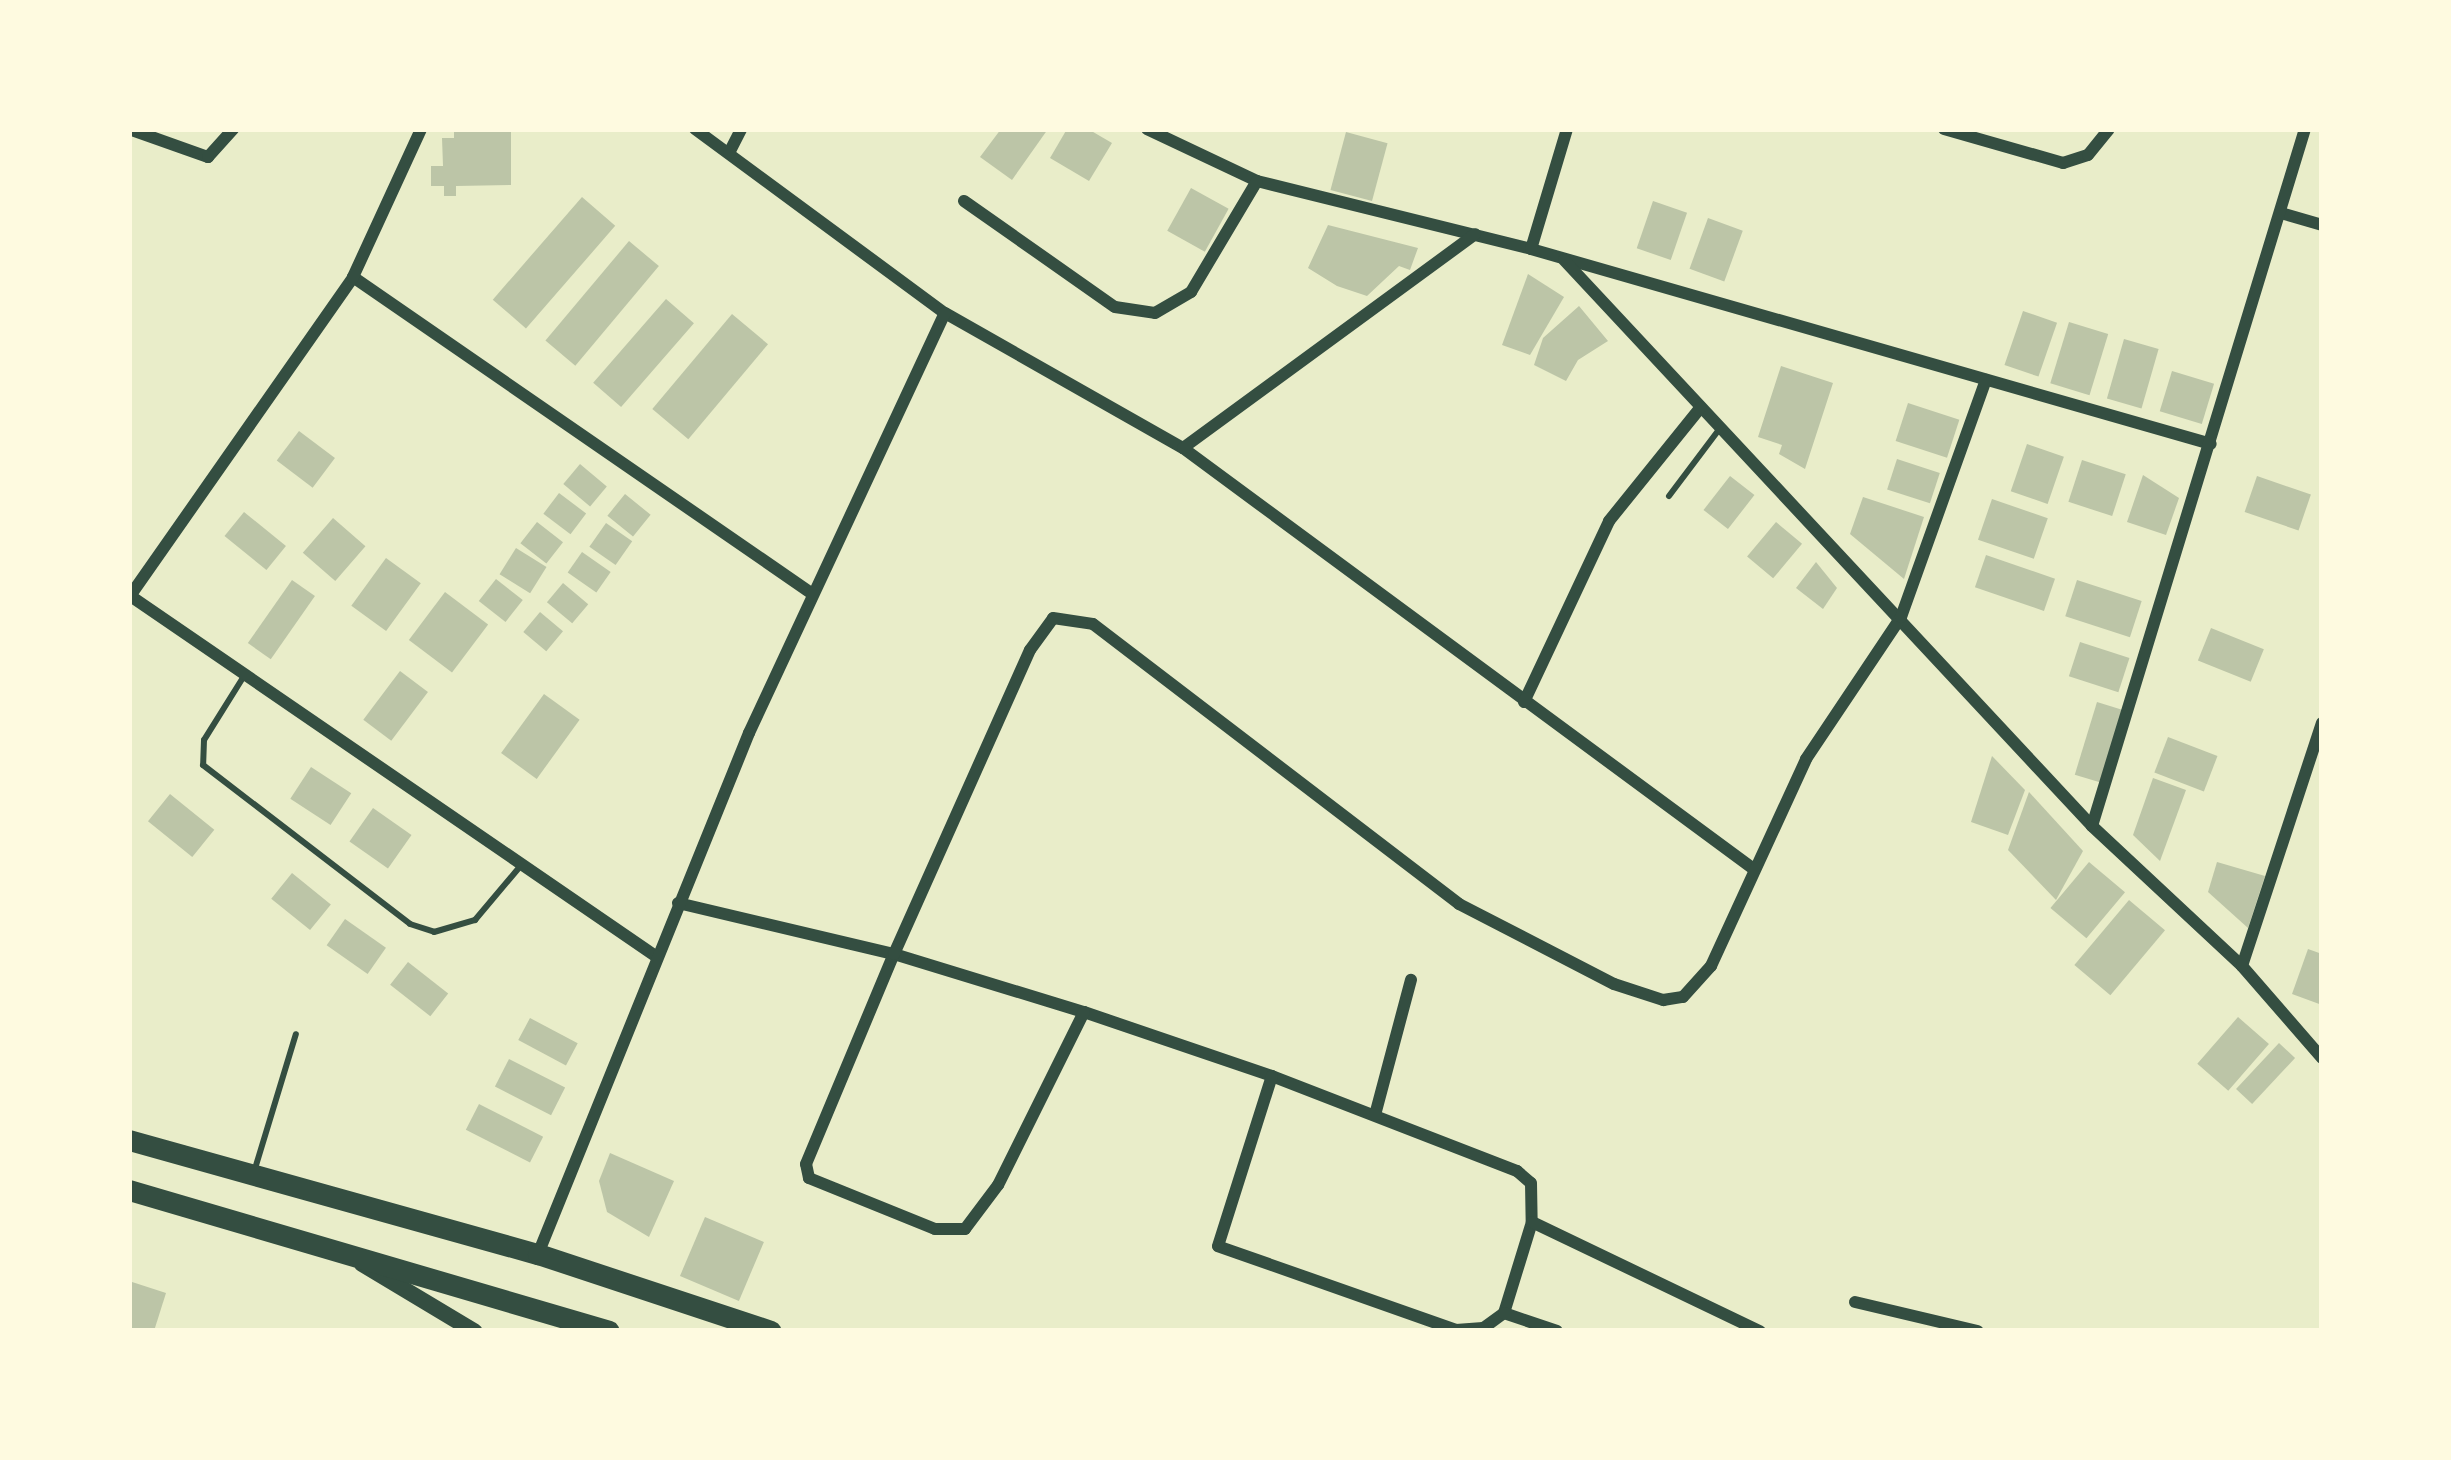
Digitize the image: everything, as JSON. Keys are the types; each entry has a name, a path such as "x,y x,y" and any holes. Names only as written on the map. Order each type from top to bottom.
{"highway":[{"path":"129,1140 538,1254 771,1331"},
{"path":"129,1190 609,1331"}],"street":[{"path":"129,129 198,156 218,153 233,129"},
{"path":"421,129 353,277 130,596 518,868 654,955"},
{"path":"695,129 945,314 1184,448 1751,867"},
{"path":"729,153 741,129"},
{"path":"1148,129 1257,181 1531,249 2211,444"},
{"path":"1531,249 1567,129"},
{"path":"1943,129 2063,163 2088,155 2109,129"},
{"path":"2092,826 2305,129"},
{"path":"964,201 1115,307 1155,313 1191,292 1257,181"},
{"path":"2281,213 2322,225"},
{"path":"1184,448 1475,234"},
{"path":"1563,259 2092,826 2242,966 2322,1058"},
{"path":"353,277 811,593"},
{"path":"538,1254 654,955 811,593 945,314"},
{"path":"1084,1012 979,1217 965,1229 935,1229 814,1183 807,1171 894,954 1030,650 1053,618 1073,616 1093,623 1400,866 1507,933 1663,1000 1698,987 1806,759 1901,617 1986,380"},
{"path":"1524,702 1609,520 1701,407"},
{"path":"2242,966 2322,724"},
{"path":"678,903 894,954 1084,1012 1272,1076 1527,1176 1532,1222 1504,1313 1483,1328 1455,1331 1218,1246 1272,1076"},
{"path":"1376,1115 1412,980"},
{"path":"1532,1222 1760,1331"},
{"path":"330,1246 474,1331"},
{"path":"1855,1302 1978,1331"},
{"path":"1504,1313 1557,1331"}],"lane":[{"path":"1669,496 1720,427"},
{"path":"244,676 204,740 203,766 410,924 434,932 475,920 518,868"},
{"path":"253,1175 296,1034"}],"building":[{"path":"454,129 511,129 511,185 456,186 456,196 444,196 444,186 431,186 431,166 443,166 442,138 454,138"},
{"path":"1001,129 1048,129 1012,180 980,157"},
{"path":"1067,129 1088,129 1112,143 1089,181 1050,158"},
{"path":"1346,132 1388,143 1372,201 1330,190"},
{"path":"1191,188 1229,209 1205,252 1167,231"},
{"path":"582,197 615,226 526,329 493,300"},
{"path":"1653,201 1687,213 1671,260 1637,248"},
{"path":"1708,218 1743,231 1724,281 1690,269"},
{"path":"1328,225 1418,248 1410,270 1399,266 1367,296 1337,286 1308,268"},
{"path":"629,241 659,266 575,366 545,341"},
{"path":"1528,274 1564,297 1530,355 1502,345"},
{"path":"666,299 694,323 621,407 593,383"},
{"path":"1579,306 1608,341 1578,360 1566,381 1534,365 1543,338"},
{"path":"2023,311 2057,323 2038,377 2004,365"},
{"path":"732,314 768,344 688,439 652,409"},
{"path":"2069,322 2108,334 2089,395 2050,383"},
{"path":"2124,339 2159,349 2142,409 2107,399"},
{"path":"1781,366 1833,383 1805,469 1779,454 1782,445 1758,437"},
{"path":"2172,371 2214,384 2202,424 2160,411"},
{"path":"1908,403 1959,420 1947,458 1896,441"},
{"path":"299,431 335,458 313,488 277,461"},
{"path":"2027,444 2064,457 2048,504 2011,491"},
{"path":"1897,459 1940,473 1930,503 1887,489"},
{"path":"2082,460 2126,474 2112,516 2068,502"},
{"path":"580,464 607,486 590,506 563,484"},
{"path":"2143,475 2179,498 2166,535 2127,522"},
{"path":"1730,476 1754,495 1728,529 1704,510"},
{"path":"2257,476 2311,495 2299,530 2245,512"},
{"path":"559,493 586,513 571,534 543,514"},
{"path":"625,494 651,515 633,537 607,516"},
{"path":"1863,497 1924,517 1904,579 1850,534"},
{"path":"1992,499 2048,518 2034,559 1978,540"},
{"path":"244,512 286,546 266,570 224,536"},
{"path":"333,518 365,546 335,581 303,553"},
{"path":"537,522 563,542 546,564 520,543"},
{"path":"1776,522 1802,544 1773,578 1747,556"},
{"path":"606,523 632,541 616,565 589,547"},
{"path":"516,548 547,567 530,593 500,574"},
{"path":"582,552 611,572 596,593 568,572"},
{"path":"1986,555 2055,579 2044,611 1975,587"},
{"path":"386,558 421,583 386,631 351,606"},
{"path":"1816,562 1837,588 1823,609 1796,588"},
{"path":"496,579 523,600 506,622 479,601"},
{"path":"292,580 315,596 271,659 248,643"},
{"path":"2077,580 2142,601 2130,637 2065,616"},
{"path":"563,583 588,604 572,623 547,602"},
{"path":"445,592 488,624 452,672 409,640"},
{"path":"540,612 563,631 546,651 523,632"},
{"path":"2211,628 2264,649 2251,682 2198,660"},
{"path":"2080,642 2129,658 2118,692 2069,676"},
{"path":"400,671 428,692 391,741 363,720"},
{"path":"544,694 580,720 537,779 501,753"},
{"path":"2097,702 2123,710 2101,783 2075,775"},
{"path":"2168,737 2217,756 2204,791 2154,772"},
{"path":"1992,756 2025,790 2008,835 1971,822"},
{"path":"311,767 351,793 331,825 290,799"},
{"path":"2153,778 2186,790 2160,861 2133,835"},
{"path":"2029,792 2083,851 2056,900 2008,850"},
{"path":"170,794 214,830 192,857 148,821"},
{"path":"373,808 412,835 388,869 349,842"},
{"path":"2089,862 2125,892 2086,938 2050,908"},
{"path":"2217,862 2265,876 2248,928 2208,892"},
{"path":"292,873 331,904 310,930 271,899"},
{"path":"2129,900 2165,930 2110,995 2074,965"},
{"path":"345,919 386,948 368,974 327,945"},
{"path":"2308,949 2322,954 2322,1005 2292,994"},
{"path":"408,962 448,993 430,1016 390,985"},
{"path":"2238,1017 2269,1044 2228,1091 2197,1064"},
{"path":"530,1018 578,1043 566,1065 518,1040"},
{"path":"2279,1043 2295,1058 2252,1104 2236,1089"},
{"path":"509,1059 565,1088 551,1115 495,1087"},
{"path":"479,1104 543,1137 530,1163 466,1130"},
{"path":"610,1153 674,1181 649,1237 607,1212 599,1181"},
{"path":"705,1217 764,1242 739,1301 680,1276"},
{"path":"129,1281 166,1293 154,1331 129,1331"}]}
